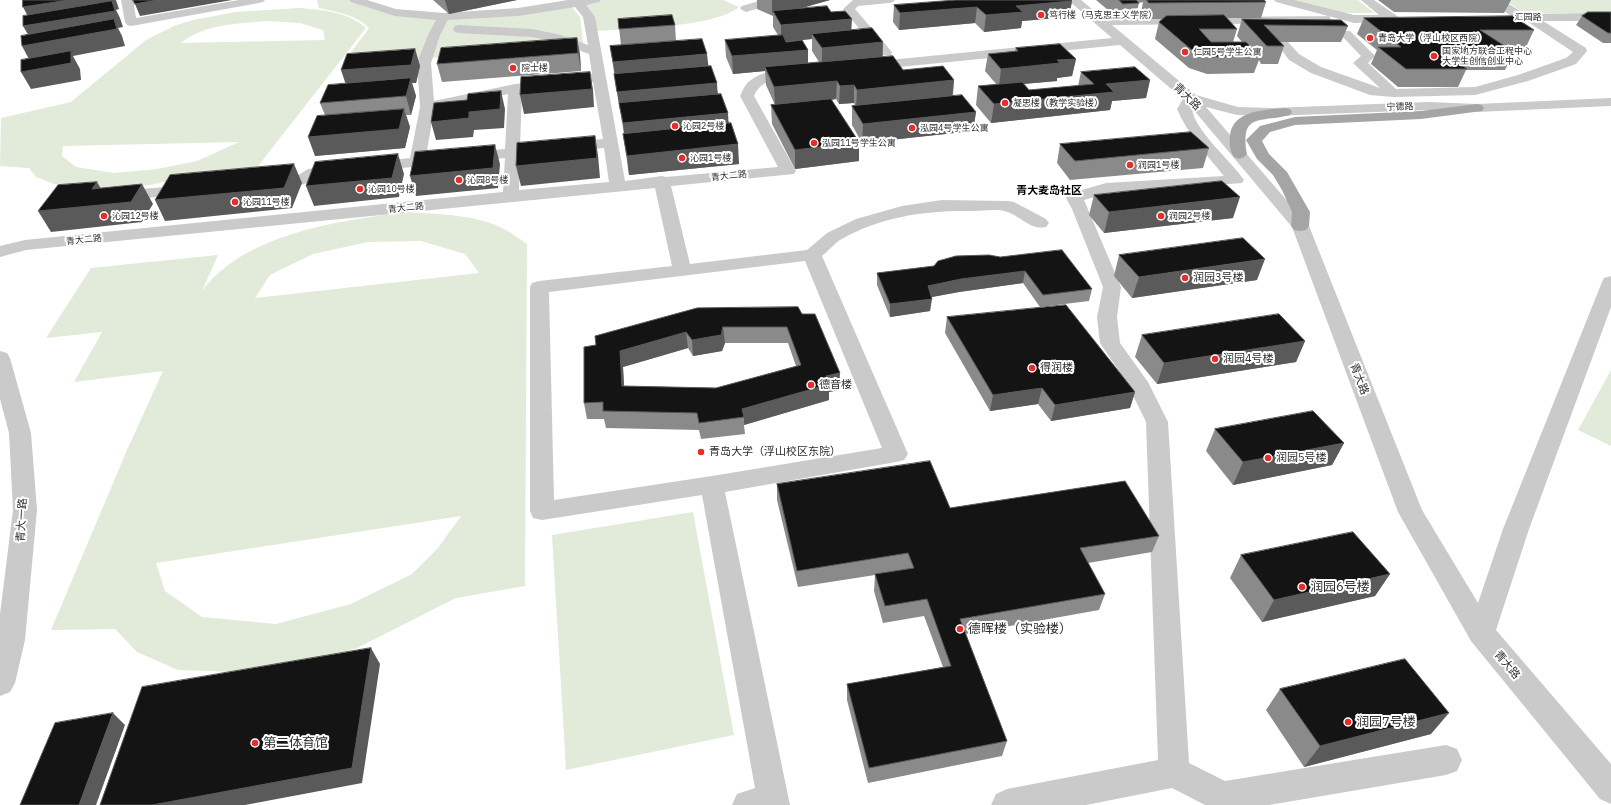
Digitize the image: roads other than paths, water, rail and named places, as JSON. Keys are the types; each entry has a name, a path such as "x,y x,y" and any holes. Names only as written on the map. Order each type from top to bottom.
{"main road":[{"path":"1300,226 1301,212 1290,190 1279,172 1263,156 1254,140 1264,129 1295,121 1421,115 1477,108"},
{"path":"1239,154 1236,140 1238,127 1244,121 1257,116 1288,111"}],"street":[{"path":"127,0 131,22 259,0"},
{"path":"355,0 395,12 441,23 532,33 557,38 584,50 595,50"},
{"path":"441,23 594,0"},
{"path":"734,3 748,9 775,0"},
{"path":"889,0 855,4 849,9 895,63"},
{"name":"青大路","path":"1074,0 1191,98 1300,226 1410,512 1481,633 1611,788"},
{"path":"1280,0 1354,19"},
{"path":"1367,0 1391,18"},
{"path":"1284,45 1294,57 1316,70 1375,92 1393,93 1475,91 1523,78 1571,61 1581,51 1494,0"},
{"path":"576,2 589,17 618,185"},
{"name":"汇园路","path":"1498,17 1611,17"},
{"path":"1101,22 1406,18"},
{"path":"417,162 427,107 424,63 434,35 441,23"},
{"path":"1346,34 1369,56 1360,63 1393,93"},
{"path":"857,67 1124,41"},
{"name":"青大二路","path":"25,245 662,182 788,171 747,96 749,89 767,75 812,71"},
{"path":"427,107 516,88 600,77"},
{"path":"511,196 516,88"},
{"path":"1174,772 1157,422 1137,382 1110,343 1107,317 1112,287 1074,198 1106,188 1236,180 1221,161 1199,139 1190,125 1184,109 1191,98"},
{"name":"宁德路","path":"1191,98 1237,111 1288,111 1428,106 1477,108 1611,102"},
{"path":"253,184 301,180 314,172 611,143"},
{"path":"0,252 25,245 618,185 662,182 682,270"},
{"path":"103,198 206,189"},
{"path":"812,255 896,454 712,485 542,511 539,287 812,255 832,237 862,223 902,211 942,205 1008,206 1040,223"},
{"path":"1481,633 1516,529 1611,282"},
{"name":"青大一路","path":"0,358 20,433 25,510 11,640 0,683"},
{"path":"712,485 765,803"},
{"path":"1006,805 1174,772 1223,797 1446,760"}],"place":[{"name":"笃行楼（马克思主义学院）","path":"1041,15"},
{"name":"青岛大学（浮山校区西院）","path":"1370,38"},
{"name":"仁园5号学生公寓","path":"1185,52"},
{"name":"国家地方联合工程中心 大学生创信创业中心","path":"1434,56"},
{"name":"院士楼","path":"513,68"},
{"name":"凝思楼（教学实验楼）","path":"1005,103"},
{"name":"沁园2号楼","path":"675,126"},
{"name":"泓园4号学生公寓","path":"912,128"},
{"name":"泓园11号学生公寓","path":"814,143"},
{"name":"沁园1号楼","path":"682,158"},
{"name":"润园1号楼","path":"1130,165"},
{"name":"沁园8号楼","path":"459,180"},
{"name":"沁园10号楼","path":"360,189"},
{"name":"沁园11号楼","path":"235,202"},
{"name":"沁园12号楼","path":"104,216"},
{"name":"润园2号楼","path":"1161,216"},
{"name":"润园3号楼","path":"1185,278"},
{"name":"润园4号楼","path":"1215,359"},
{"name":"得润楼","path":"1032,368"},
{"name":"德音楼","path":"811,385"},
{"name":"青岛大学（浮山校区东院）","path":"701,452"},
{"name":"润园5号楼","path":"1268,458"},
{"name":"润园6号楼","path":"1302,587"},
{"name":"德晖楼（实验楼）","path":"960,629"},
{"name":"润园7号楼","path":"1348,722"},
{"name":"第二体育馆","path":"255,743"}],"district":[{"name":"青大麦岛社区","path":"1049,191"}]}
